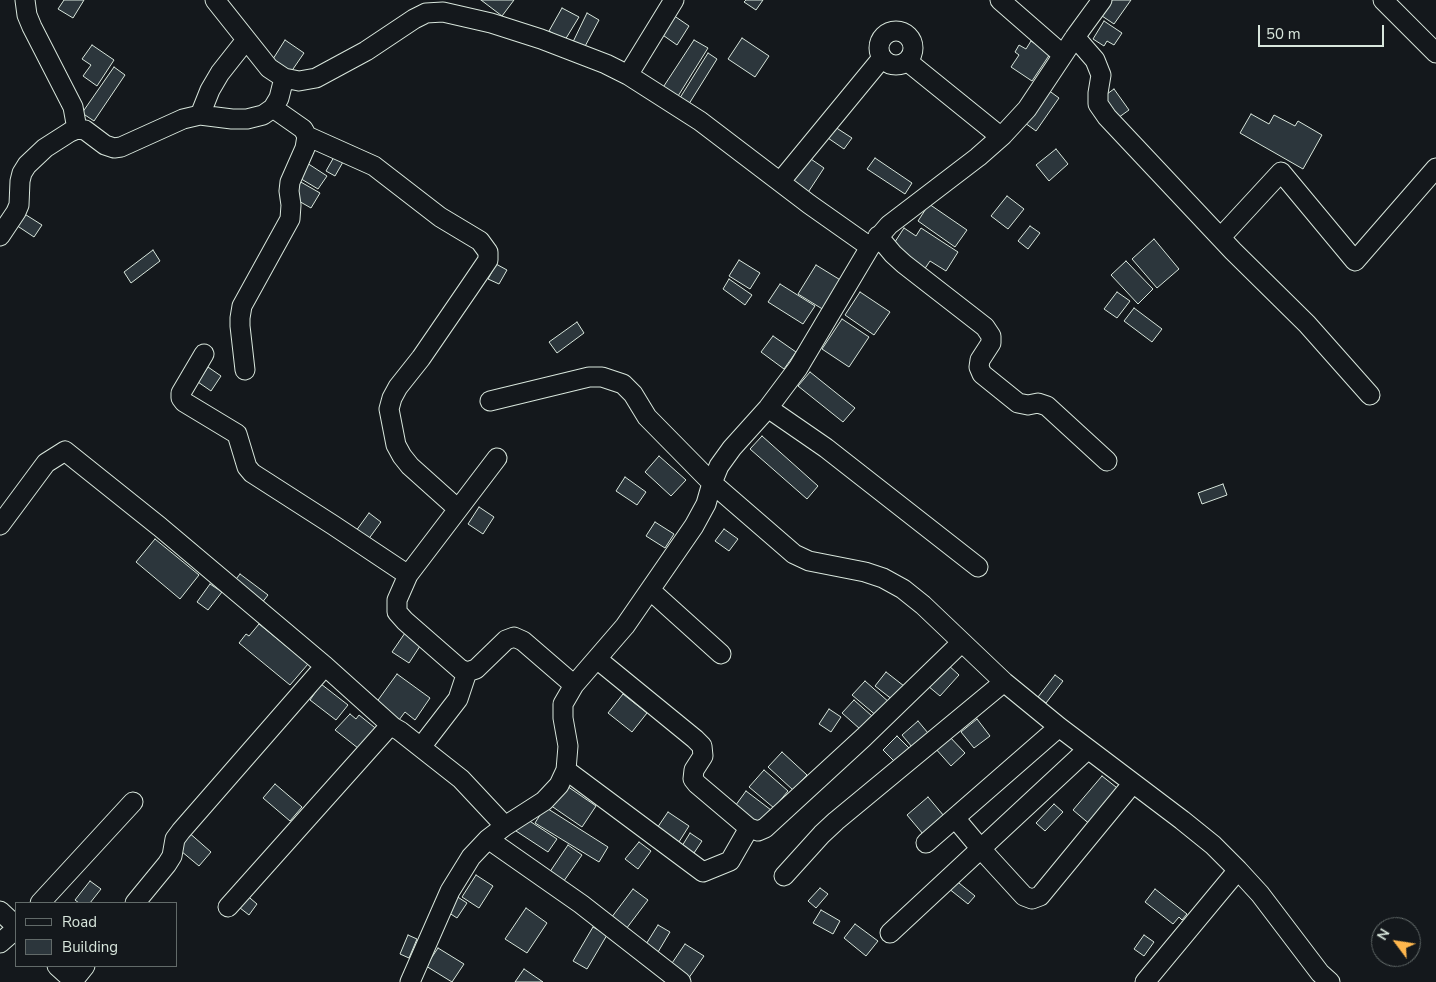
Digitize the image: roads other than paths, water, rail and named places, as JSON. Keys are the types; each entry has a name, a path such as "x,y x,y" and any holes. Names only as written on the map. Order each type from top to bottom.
{"street":[{"path":"25,0 27,15 32,27 73,107 77,128"},
{"path":"215,0 269,68 284,78 299,81 316,78 366,51 414,19 426,4 443,12 491,23 560,46 628,74 700,121 780,182 893,254 984,328 991,336 991,343 980,360 979,367 982,374 1018,403 1028,405 1038,403 1047,406 1107,461"},
{"path":"628,74 674,0"},
{"path":"1000,0 1063,55"},
{"path":"410,982 450,891 471,857 488,839 544,801 559,785 566,770 568,746 563,718 563,704 574,685 625,626 694,526 706,504 719,466 732,448 768,408 798,368 874,241 889,225 978,157 1001,137 1026,109 1074,37 1102,0"},
{"path":"1383,0 1436,53"},
{"path":"899,31 908,36 913,46 911,57 908,61 897,65 886,62 880,53 880,41 888,33 899,31"},
{"path":"1074,37 1095,60 1101,75 1098,104 1107,117 1307,324 1370,395"},
{"path":"200,115 210,90 220,73 246,40"},
{"path":"780,182 882,58"},
{"path":"908,61 1001,137"},
{"path":"0,236 19,206 20,181 27,165 45,148 77,128 86,130 105,145 114,148 183,119 200,115 247,119 263,115 273,108 279,98 284,78"},
{"path":"245,370 240,326 242,306 290,219 290,182 305,148 306,136 303,128 273,108"},
{"path":"306,136 374,166 440,217 480,240 488,252 488,260 421,358 398,387 389,409 396,445 402,456 410,466 458,509"},
{"path":"1221,237 1281,172 1355,261 1436,168"},
{"path":"204,354 181,392 181,398 184,402 237,434 247,467 252,473 408,575"},
{"path":"490,401 589,377 602,377 623,384 633,394 647,417 712,483 794,554 809,561 866,572 883,578 903,590 923,605 1004,682 1059,727 1213,845 1260,894 1320,973 1330,982"},
{"path":"768,408 826,448 978,567"},
{"path":"0,525 46,463 65,450 160,527 324,666 393,728 400,731 461,779 505,826"},
{"path":"497,458 408,575 397,600 397,612 460,669 468,672 476,669 506,640 514,638 523,641 574,685"},
{"path":"650,590 721,654"},
{"path":"597,659 695,738 702,746 703,756 694,770 693,778 697,784 749,828 758,831 765,828 864,737 962,642"},
{"path":"136,902 167,864 172,856 175,840 181,831 324,666"},
{"path":"421,747 458,699 468,672"},
{"path":"784,876 836,821 1004,682"},
{"path":"926,843 1059,727"},
{"path":"228,907 387,729 393,728"},
{"path":"890,933 1088,749"},
{"path":"566,770 703,872 730,861 749,828"},
{"path":"955,818 1024,896 1032,900 1040,896 1133,783"},
{"path":"41,902 133,802"},
{"path":"488,839 581,904 681,982"},
{"path":"1145,982 1238,870"},
{"path":"0,911 15,927"},
{"path":"0,943 15,929"},
{"path":"58,967 74,981 84,967"}]}
